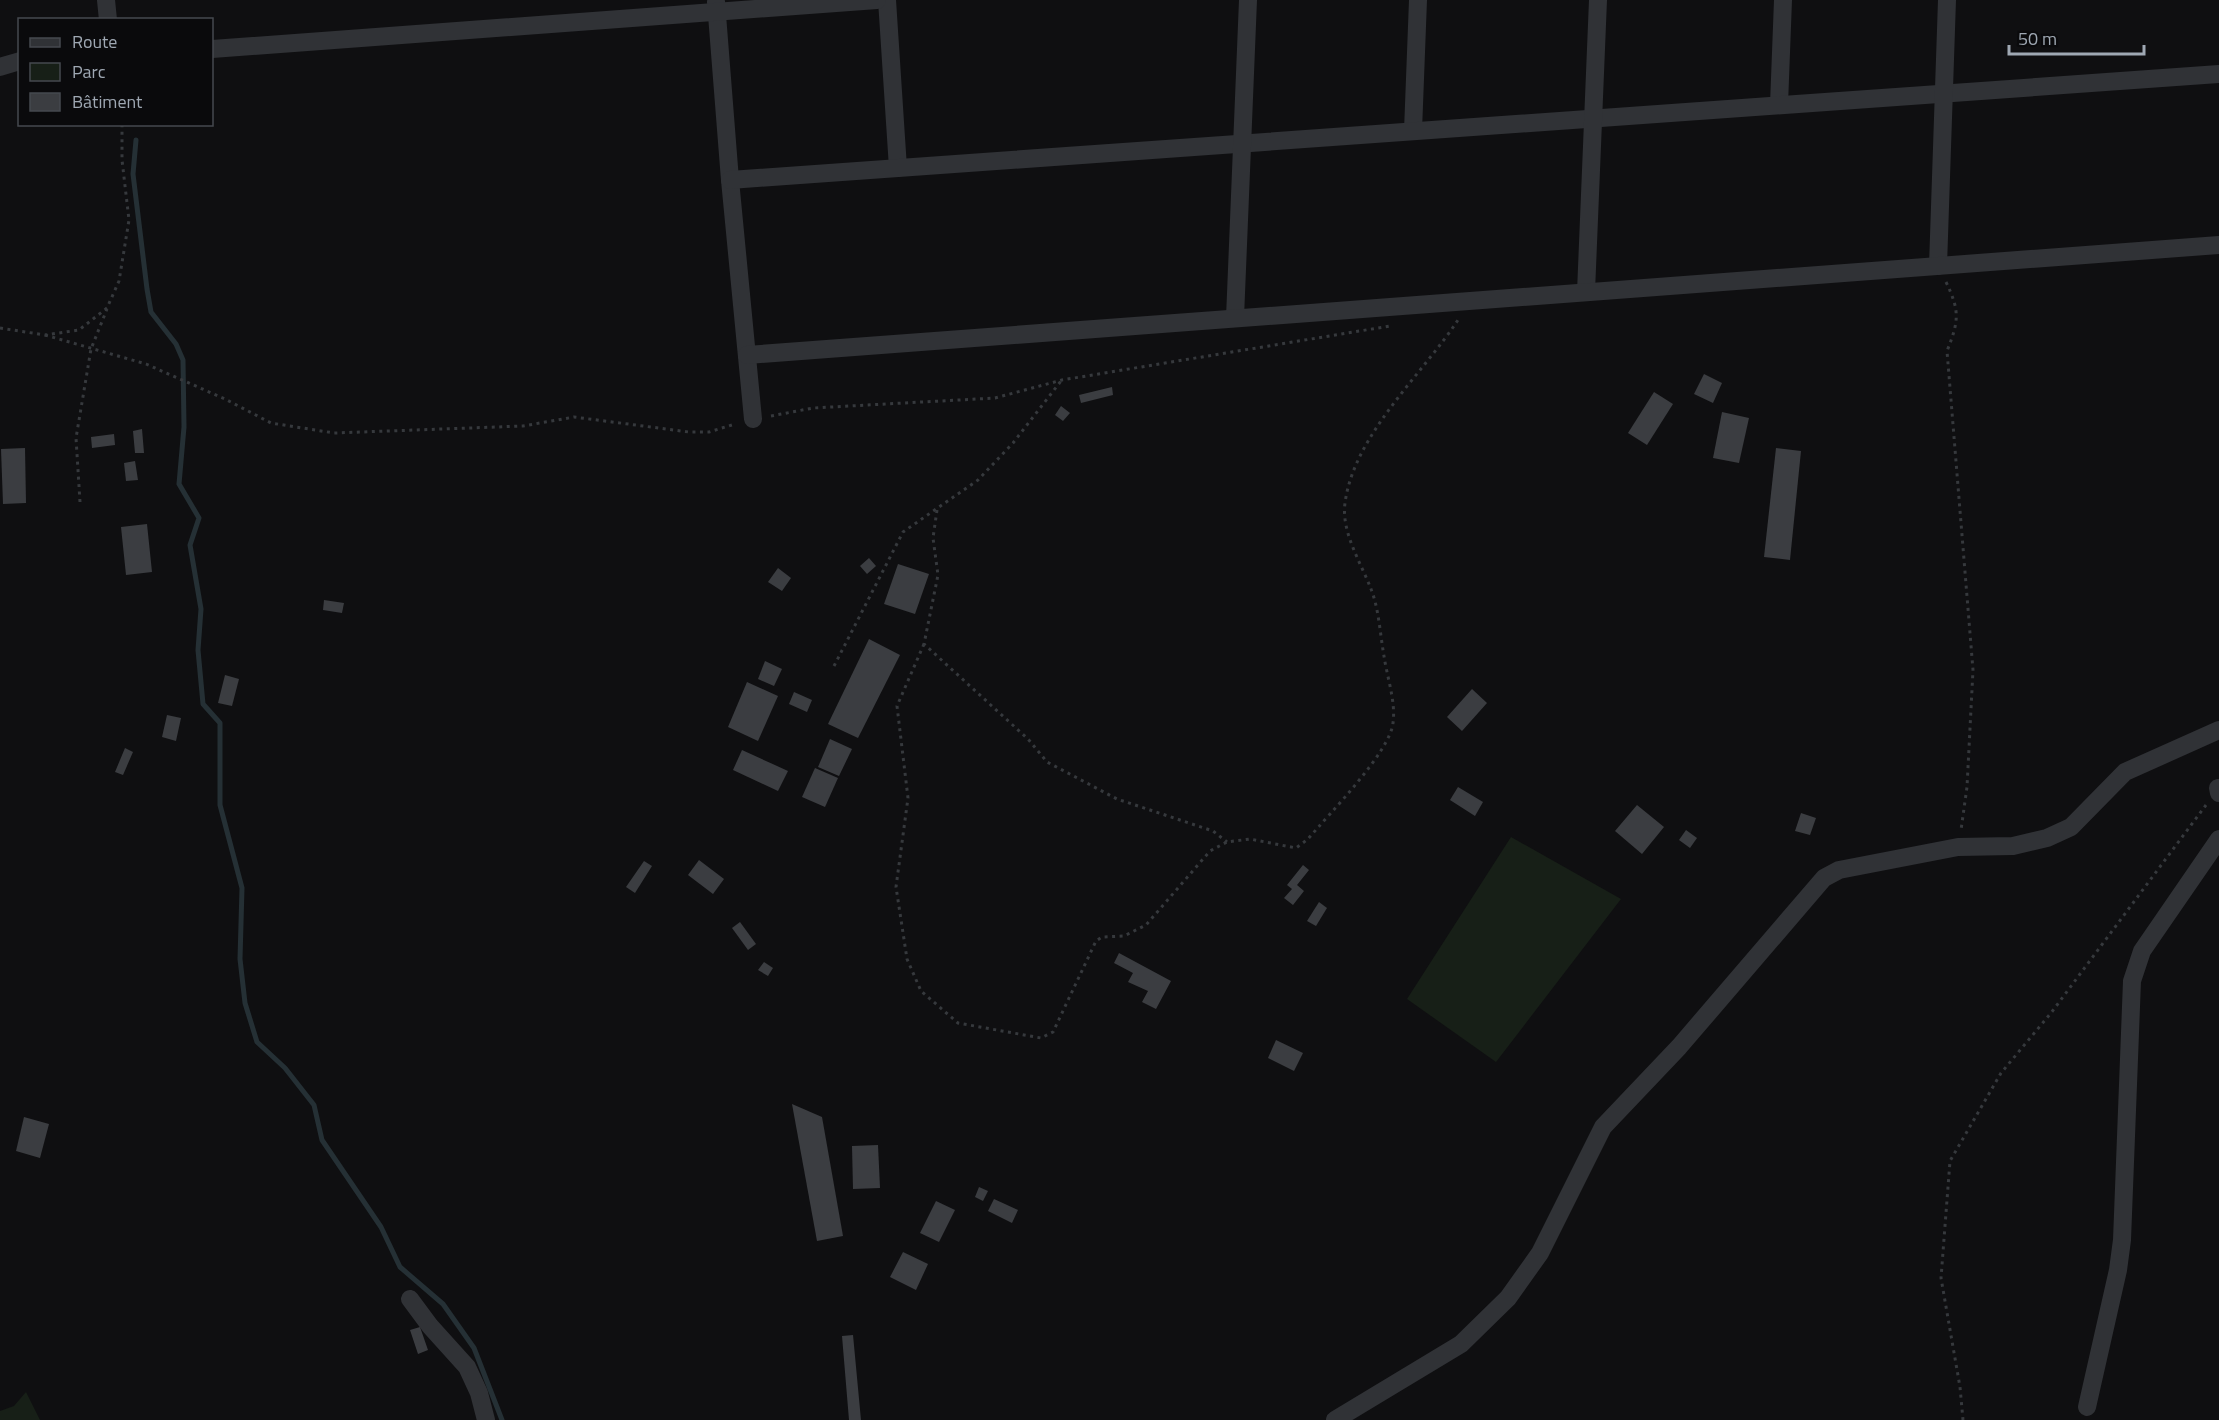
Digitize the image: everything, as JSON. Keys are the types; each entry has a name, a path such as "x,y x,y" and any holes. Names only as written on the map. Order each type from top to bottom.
{"street":[{"path":"106,0 108,18"},
{"path":"213,49 717,6 877,0"},
{"path":"887,0 898,168"},
{"path":"1235,318 1248,0"},
{"path":"1413,131 1418,0"},
{"path":"1586,292 1598,0"},
{"path":"1779,105 1783,0"},
{"path":"1938,266 1947,0"},
{"path":"717,6 730,180 753,419"},
{"path":"0,67 18,62"},
{"path":"730,180 2219,74"},
{"path":"747,355 2219,245"},
{"path":"1335,1420 1461,1344 1508,1298 1540,1253 1603,1127 1679,1047 1824,878 1839,870 1958,847 2013,846 2047,838 2071,827 2125,772 2219,730"},
{"path":"2087,1407 2122,1240 2132,981 2142,951 2219,840"},
{"path":"410,1299 430,1326 467,1367 479,1393 486,1420"}],"path":[{"path":"80,502 76,438 91,350 119,282 129,220 122,160 122,126"},
{"path":"1938,266 1956,302 1958,324 1947,351 1973,670 1967,787 1958,847"},
{"path":"936,510 933,538 938,575 924,644 897,706 908,798 896,887 908,959 921,991 957,1023 1041,1038 1053,1032 1096,940 1102,937 1124,936 1146,925 1210,851 1227,842 1250,839 1296,848 1308,839 1386,746 1393,724 1389,682 1374,595 1348,532 1345,504 1356,465 1370,435 1436,353 1471,301"},
{"path":"0,328 45,335 79,330 107,308"},
{"path":"834,666 903,532 978,480 1013,443 1062,380"},
{"path":"924,644 1028,739 1047,762 1118,799 1213,831 1227,842"},
{"path":"1963,1420 1960,1387 1941,1278 1950,1161 2001,1073 2051,1013 2218,791"}],"green space":[{"path":"1511,837 1621,899 1496,1062 1407,999"},
{"path":"26,1392 40,1420 0,1420 0,1411 14,1406"}],"building":[{"path":"1704,374 1722,383 1713,403 1694,394"},
{"path":"1112,387 1113,395 1081,403 1079,395"},
{"path":"1654,392 1673,404 1647,445 1628,433"},
{"path":"1061,406 1070,413 1063,421 1055,415"},
{"path":"1722,412 1749,418 1739,463 1713,458"},
{"path":"142,429 144,453 135,453 133,431"},
{"path":"114,434 115,445 92,448 91,437"},
{"path":"25,448 26,503 3,504 1,449"},
{"path":"1776,448 1801,451 1790,560 1764,557"},
{"path":"135,461 138,480 126,481 124,463"},
{"path":"147,524 152,572 126,575 121,527"},
{"path":"869,558 876,566 867,574 860,566"},
{"path":"898,564 929,574 915,614 884,604"},
{"path":"778,568 791,578 782,591 768,582"},
{"path":"324,600 344,603 342,613 323,610"},
{"path":"869,639 900,655 858,738 828,724"},
{"path":"765,661 782,669 774,686 758,679"},
{"path":"225,675 239,679 232,706 218,703"},
{"path":"747,682 778,696 758,741 728,727"},
{"path":"1472,689 1487,703 1462,731 1447,717"},
{"path":"794,692 812,700 807,712 789,704"},
{"path":"167,715 181,718 176,741 162,737"},
{"path":"830,739 852,749 839,776 818,767"},
{"path":"125,748 133,752 123,775 115,772"},
{"path":"742,750 788,771 778,791 733,770"},
{"path":"815,768 838,778 825,807 802,797"},
{"path":"1458,787 1483,802 1475,816 1450,800"},
{"path":"1637,805 1664,827 1642,854 1615,831"},
{"path":"1801,813 1816,818 1810,835 1795,831"},
{"path":"1686,830 1697,838 1690,848 1679,840"},
{"path":"699,860 724,879 713,894 688,875"},
{"path":"644,861 652,866 635,893 626,887"},
{"path":"1303,865 1309,870 1297,885 1304,891 1293,905 1284,898 1292,889 1287,885"},
{"path":"1319,902 1327,908 1316,926 1307,921"},
{"path":"740,922 756,944 748,950 732,928"},
{"path":"1119,953 1171,981 1156,1009 1142,1002 1148,991 1128,982 1133,973 1114,963"},
{"path":"764,962 773,968 768,976 758,970"},
{"path":"1276,1040 1303,1053 1294,1071 1268,1058"},
{"path":"792,1104 822,1117 843,1236 817,1241"},
{"path":"24,1117 49,1124 40,1158 16,1151"},
{"path":"878,1145 880,1188 853,1189 852,1146"},
{"path":"979,1187 988,1191 983,1201 975,1197"},
{"path":"994,1199 1018,1210 1012,1223 988,1211"},
{"path":"936,1201 955,1210 939,1242 920,1233"},
{"path":"903,1252 928,1264 916,1290 890,1277"},
{"path":"420,1327 428,1350 418,1354 410,1330"},
{"path":"853,1335 861,1420 849,1420 842,1336"}],"waterway":[{"path":"136,140 133,174 151,312 176,344 183,360 184,427 179,484 199,518 190,545 201,609 198,650 203,704 220,723 220,805 242,888 240,959 245,1003 257,1042 285,1068 314,1105 322,1140 381,1227 400,1267 443,1304 474,1348 502,1420"}]}
